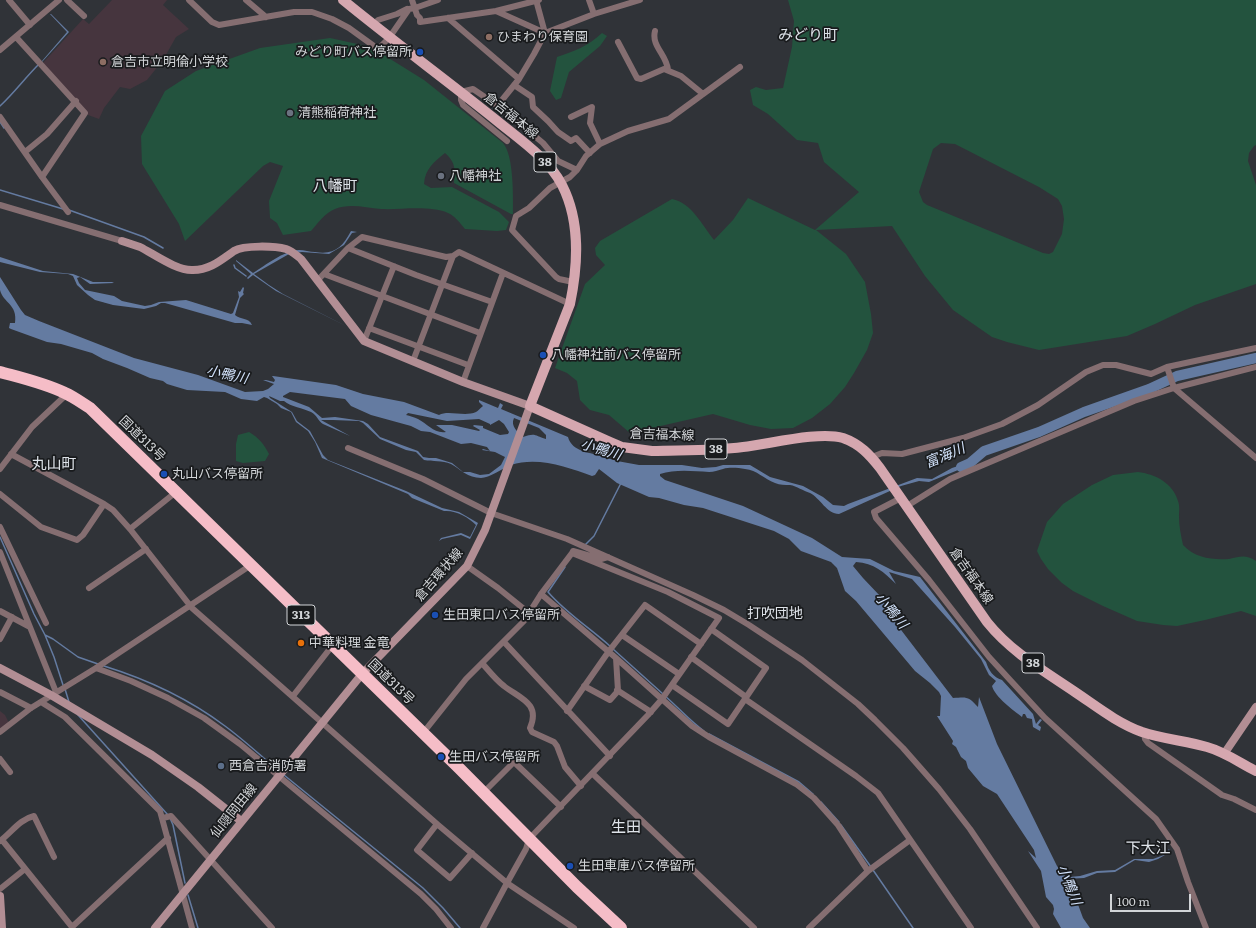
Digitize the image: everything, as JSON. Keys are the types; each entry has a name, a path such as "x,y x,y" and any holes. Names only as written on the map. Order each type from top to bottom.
{"highway":[{"name":"国道313号","path":"0,372 29,379 67,394 90,408 332,646 423,733 577,887 621,928"}],"main road":[{"name":"倉吉福本線","path":"343,0 389,38 461,92 544,161 562,185 573,213 576,233 576,263 570,304 530,406 608,441 622,446 652,451 742,447 811,437 832,436 852,442 872,457 988,622 1004,641 1112,717 1130,727 1144,733 1208,748 1224,754 1256,771"}],"street":[{"path":"9,0 30,25"},
{"path":"0,50 59,0"},
{"path":"67,0 84,16"},
{"path":"189,0 216,25 294,12 312,12 332,19 349,28 378,49 389,38 412,8"},
{"path":"246,0 266,17"},
{"path":"412,0 412,8 420,18 420,22 496,11 537,0 545,33"},
{"path":"378,20 438,0"},
{"path":"589,0 594,14"},
{"path":"498,105 519,79 545,33 594,14 640,0"},
{"path":"496,11 545,33"},
{"path":"448,18 519,79"},
{"path":"655,31 654,37 657,48 665,60 668,70"},
{"path":"16,37 76,101 85,113 42,177"},
{"path":"618,42 637,78 641,79 664,69 682,76 703,94"},
{"path":"573,282 559,280 512,230 516,216 529,208 550,188 570,177 590,153 600,144 628,131 669,119 740,67"},
{"path":"514,85 532,97 533,108 558,132 571,141 576,138 590,153"},
{"path":"508,141 463,105 461,100 461,92 473,89 498,105 543,143 558,161 577,170"},
{"path":"25,152 48,134 76,101"},
{"path":"571,118 592,108 590,123 600,144"},
{"path":"0,117 68,212"},
{"path":"0,205 138,246 181,268 193,270 216,264 234,251 242,248 267,247 291,251 301,259 364,341 463,382 530,406"},
{"path":"318,281 348,248 362,237 446,257 452,256 459,252 570,304"},
{"path":"348,248 492,302"},
{"path":"413,361 452,256"},
{"path":"364,341 394,266"},
{"path":"463,382 480,333 504,273"},
{"path":"324,274 480,333"},
{"path":"370,328 468,365"},
{"path":"872,457 882,453 902,454 963,438 1002,424 1038,405 1086,372 1103,365 1116,365 1151,374 1167,368 1256,348"},
{"path":"1167,368 1174,387 1256,458"},
{"path":"1206,928 1176,849 1156,819 1046,718 989,657 930,580 876,518 874,512 1134,401 1174,387 1256,368"},
{"path":"0,469 32,427 67,394"},
{"name":"倉吉環状線","path":"362,674 467,566 477,549 527,418 530,406"},
{"path":"348,448 567,539 693,595 730,614 802,660 858,704 903,748 939,789 970,829 1037,928"},
{"path":"11,454 113,510 190,604 437,824 507,883 574,928"},
{"path":"130,529 176,492"},
{"path":"0,494 41,527 77,540 104,504"},
{"path":"0,527 46,623"},
{"path":"89,588 146,549"},
{"path":"423,733 466,679 524,621 541,594 573,551 601,559 608,557"},
{"path":"0,552 56,692 65,703 152,755 203,791 241,821"},
{"path":"483,928 526,849 529,839 593,774 662,699 719,618 668,592 572,553"},
{"path":"0,732 31,708 98,667 190,604 251,565"},
{"path":"467,566 498,588 529,614"},
{"path":"541,594 609,651 692,726 709,737 796,784 814,798 838,825 868,871"},
{"path":"567,711 609,651 645,605 701,644"},
{"path":"0,611 12,616 30,627"},
{"path":"0,639 12,616"},
{"path":"672,685 728,724 766,668 711,630"},
{"path":"622,635 679,674"},
{"path":"504,642 610,756"},
{"path":"293,696 332,646"},
{"path":"691,657 745,698 878,793 971,928"},
{"path":"584,686 610,700 617,690 616,658"},
{"path":"482,663 503,685 529,702 533,711 533,721 530,728 532,732 554,742 558,746 565,767 581,786"},
{"path":"98,667 168,698 204,718 280,773 421,894 436,909 447,927"},
{"path":"0,668 56,692"},
{"name":"仙隠岡田線","path":"155,928 362,674"},
{"path":"617,690 650,712"},
{"path":"0,692 31,708"},
{"path":"41,702 64,717 160,811 192,928"},
{"path":"1224,754 1256,707"},
{"path":"1144,733 1145,739 1148,743 1222,795 1256,810"},
{"path":"0,758 10,772"},
{"path":"483,793 514,762 561,807"},
{"path":"593,774 754,928"},
{"path":"54,857 34,816 29,817 21,823 1,841 72,927 168,838"},
{"path":"163,818 171,816 272,928"},
{"path":"437,824 417,850 450,878 472,853"},
{"path":"809,928 868,871 910,840"},
{"path":"0,889 25,869"},
{"path":"0,896 2,928"}],"shaded area":[{"name":"倉吉市立明倫小学校","path":"112,0 167,0 163,5 189,29 176,37 163,60 147,80 130,89 120,87 104,108 99,119 88,115 42,64 83,19 89,24"},
{"path":"0,711 5,715 9,723 0,731"}],"green space":[{"path":"788,0 1256,0 1256,145 1249,153 1248,161 1256,185 1256,284 1195,305 1127,336 1039,350 992,337 953,310 925,276 892,226 816,230 846,254 865,282 873,333 867,350 854,373 845,387 830,404 812,418 793,428 771,429 750,425 713,414 630,433 609,415 590,410 580,400 577,381 567,373 555,368 585,284 605,265 596,255 595,248 600,241 672,199 679,201 691,210 701,221 714,240 733,220 748,198 815,230 859,192 824,162 818,143 797,140 768,114 753,105 750,90 756,87 766,90 783,88 792,47 794,21","holes":["941,143 955,144 1039,187 1058,199 1062,206 1064,219 1062,234 1053,252 1049,254 1043,253 923,202 919,192 933,149"]},
{"path":"602,33 607,36 600,46 569,72 561,98 556,100 550,91 557,57 581,48"},
{"path":"330,38 371,47 424,80 503,143 507,149 511,166 513,214 454,183 454,166 445,153 428,170 424,184 431,188 452,187 499,212 509,222 506,230 497,231 465,229 451,214 432,209 381,209 346,206 328,213 311,231 283,235 277,223 270,218 269,201 283,166 270,162 263,166 185,241 179,224 142,164 141,136 165,91 196,71 260,48"},
{"path":"249,432 263,444 267,450 269,454 265,461 243,463 236,461 236,444 238,435"},
{"path":"1138,472 1157,477 1168,484 1172,489 1179,503 1179,524 1183,545 1193,553 1216,559 1246,557 1256,561 1256,616 1241,611 1177,626 1137,621 1073,591 1062,583 1048,569 1037,551 1047,522 1063,504 1092,485 1113,475"}],"water":[{"path":"50,14 69,32 42,62 67,32"},
{"path":"351,231 357,232 352,233 344,245 329,254 302,252 289,254 254,274 283,294 348,327 276,291 253,275 248,279 247,278 251,274 236,261 253,273 275,259 293,251 301,250 322,253 337,249 341,246"},
{"path":"0,257 43,271 73,274 93,282 112,282 114,283 90,284 80,277 77,278 85,290 114,296 122,301 145,306 159,302 186,300 231,314 233,313 239,297 238,291 240,292 243,287 244,294 240,298 235,315 251,322 252,325 235,323 165,303 144,309 113,305 95,300 88,295 77,285 73,276 68,274 40,272 0,262"},
{"name":"小鴨川","path":"0,277 25,315 134,358 198,375 245,392 263,391 268,389 274,384 263,380 274,382 275,380 273,376 336,385 363,394 404,402 439,415 447,413 467,414 476,412 483,406 479,400 498,408 500,403 503,405 501,409 568,437 573,446 588,453 639,465 682,465 702,468 723,465 750,465 770,477 803,486 823,497 833,505 844,506 917,478 932,479 952,468 973,461 975,463 929,482 919,481 901,486 839,514 827,509 814,495 810,493 790,485 775,483 757,473 740,468 726,468 711,472 666,472 660,474 660,476 665,480 743,506 812,538 842,557 870,559 894,571 920,577 986,662 992,673 1002,680 1033,714 1036,724 1040,719 1042,720 1038,725 1041,727 1040,731 1033,727 1032,719 1027,718 1025,714 1023,714 1022,717 1005,703 997,694 992,686 996,681 989,675 981,659 955,627 912,579 889,572 896,584 883,572 873,566 856,562 853,566 881,597 895,622 953,698 967,698 978,707 979,697 997,744 1057,866 1064,875 1069,877 1080,876 1097,871 1115,870 1134,859 1153,859 1164,855 1169,849 1170,852 1158,859 1149,862 1135,860 1115,872 1097,873 1084,878 1066,879 1083,918 1090,928 1061,928 1053,914 1053,905 1046,897 1041,871 1028,851 1036,858 1034,850 997,794 983,786 968,768 966,761 961,757 956,747 952,744 953,741 937,716 940,716 941,696 939,692 915,671 856,601 845,591 837,568 831,562 801,551 789,539 774,531 703,508 649,497 617,483 599,469 595,475 592,476 563,466 542,462 531,462 511,465 484,478 476,478 463,472 470,472 480,475 489,474 501,465 505,457 495,452 482,450 490,451 487,447 471,443 461,444 430,432 421,431 411,426 371,415 351,406 345,399 290,392 283,396 309,407 322,418 335,417 363,421 368,424 380,437 418,451 423,457 436,458 452,463 462,472 451,464 424,460 416,452 406,450 380,439 359,421 321,420 350,436 323,424 311,412 269,396 292,412 297,421 310,431 323,455 328,460 406,491 442,508 459,512 478,523 470,539 461,535 439,541 441,538 461,533 470,537 476,525 462,515 444,511 412,498 408,494 322,458 308,431 296,422 291,412 281,408 267,398 264,397 257,401 241,399 225,392 187,390 150,378 92,353 61,344 47,342 9,328 10,323 15,323 15,317 12,308 0,290","holes":["408,413 447,421 479,419 490,425 499,420 504,424 509,432 508,434 500,435 483,428 483,426 473,426 480,430 479,431 452,425 436,425 446,432 438,432 422,421 406,415","514,418 539,428 546,435 546,439 535,435 523,437 515,429 513,421"]}],"waterway":[{"path":"0,106 39,64"},
{"path":"0,122 4,128"},
{"path":"0,190 63,209"},
{"path":"69,210 144,237 163,248"},
{"path":"234,265 235,268 246,276"},
{"name":"富海川","path":"961,467 970,463 984,451 1039,432 1084,412 1149,389 1177,376 1256,358"},
{"path":"585,545 594,536 621,483"},
{"path":"0,537 34,614 45,635 63,685"},
{"path":"565,567 548,592 570,614 611,647"},
{"path":"45,635 78,657 98,664"},
{"path":"613,649 663,694"},
{"path":"104,666 136,677 197,707 232,731 279,771"},
{"path":"65,689 69,702"},
{"path":"665,696 704,731"},
{"path":"78,715 168,815"},
{"path":"709,734 799,782 813,794"},
{"path":"284,775 423,888 460,928"},
{"path":"821,802 839,822"},
{"path":"170,818 173,825 185,883"},
{"path":"841,825 871,867"},
{"path":"873,870 913,928"},
{"path":"188,895 198,928"}],"place":[{"name":"ひまわり保育園","path":"489,37"},
{"name":"みどり町バス停留所","path":"420,52"},
{"name":"倉吉市立明倫小学校","path":"103,62"},
{"name":"清熊稲荷神社","path":"290,113"},
{"name":"八幡神社","path":"441,176"},
{"name":"八幡神社前バス停留所","path":"543,355"},
{"name":"丸山バス停留所","path":"164,474"},
{"name":"生田東口バス停留所","path":"435,615"},
{"name":"中華料理 金竜","path":"301,643"},
{"name":"生田バス停留所","path":"441,757"},
{"name":"西倉吉消防署","path":"221,766"},
{"name":"生田車庫バス停留所","path":"570,866"}],"district":[{"name":"みどり町","path":"808,36"},
{"name":"八幡町","path":"335,187"},
{"name":"丸山町","path":"54,465"},
{"name":"打吹団地","path":"775,614"},
{"name":"生田","path":"626,828"},
{"name":"下大江","path":"1148,849"}]}
